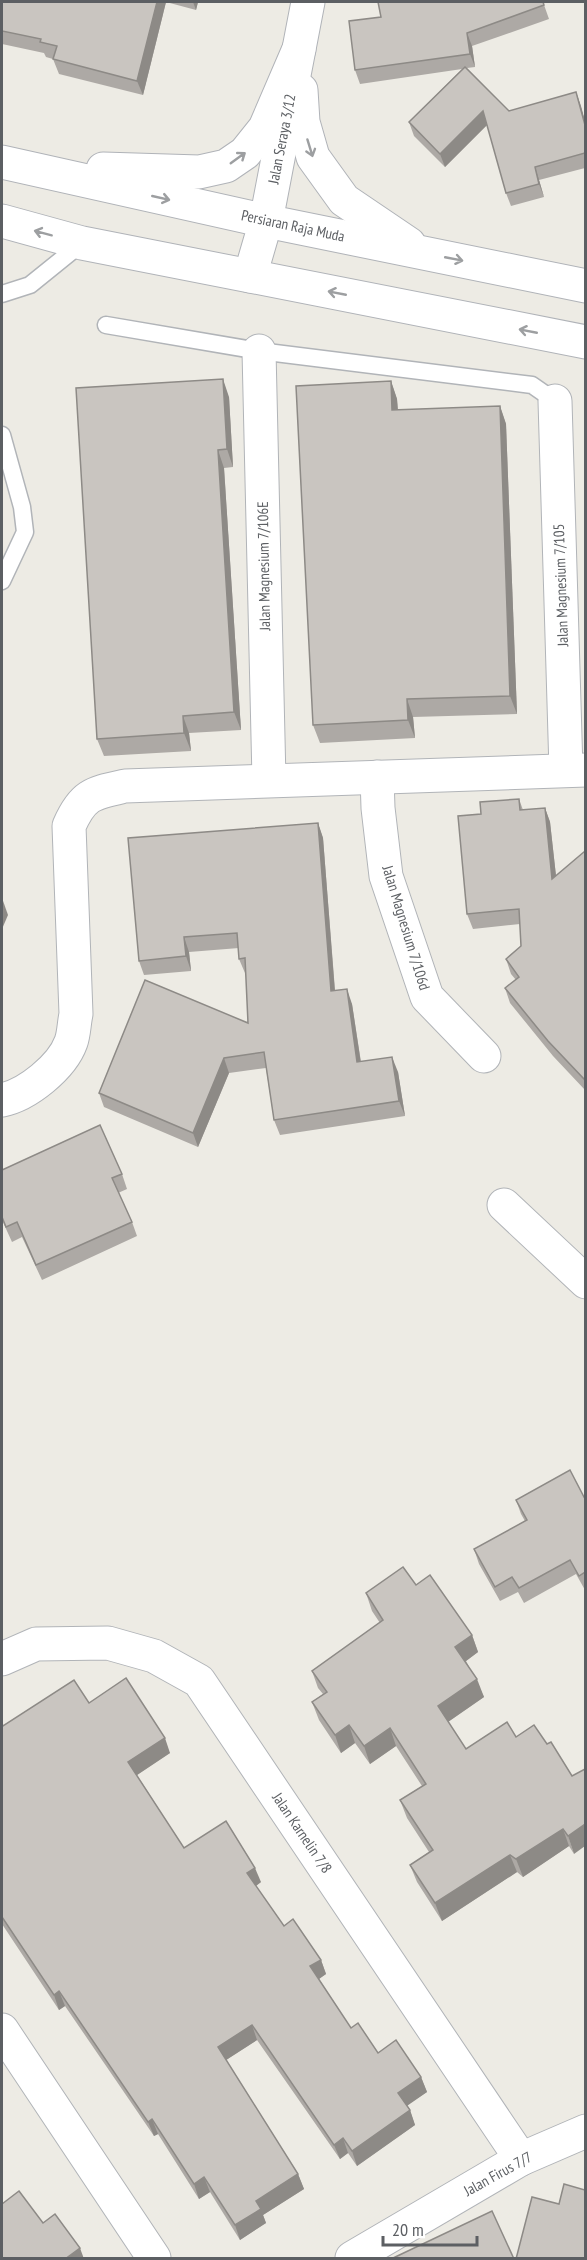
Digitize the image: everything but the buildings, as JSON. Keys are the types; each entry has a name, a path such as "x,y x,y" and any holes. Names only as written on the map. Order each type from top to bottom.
{"street":[{"name":"Jalan Seraya 3/12","path":"250,276 266,221 308,2"},
{"path":"8,163 199,172 226,166 245,153 265,128 299,49"},
{"path":"299,49 303,122 313,157 344,200 423,253"},
{"name":"Persiaran Raja Muda","path":"8,163 266,221 585,286"},
{"path":"2,221 82,243 585,342"},
{"name":"Jalan Magnesium 7/106E","path":"259,351 270,780"},
{"name":"Jalan Magnesium 7/105","path":"555,400 572,549 576,770"},
{"path":"2,1101 12,1098 51,1072 66,1053 72,1040 76,1014 69,826 77,808 95,793 125,786 576,770"},
{"name":"Jalan Magnesium 7/106d","path":"377,777 378,808 386,876 427,997 483,1056"},
{"path":"504,1205 585,1282"},
{"name":"Jalan Karnelin 7/8","path":"2,1659 36,1644 108,1642 154,1656 200,1681 520,2159"},
{"path":"2,2030 154,2259"},
{"name":"Jalan Firus 7/7","path":"352,2259 520,2159 585,2131"}],"lane":[{"path":"2,294 30,285 82,243"},
{"path":"106,325 259,351 532,385 555,400"},
{"path":"2,435 22,507 25,532 2,581"}]}
